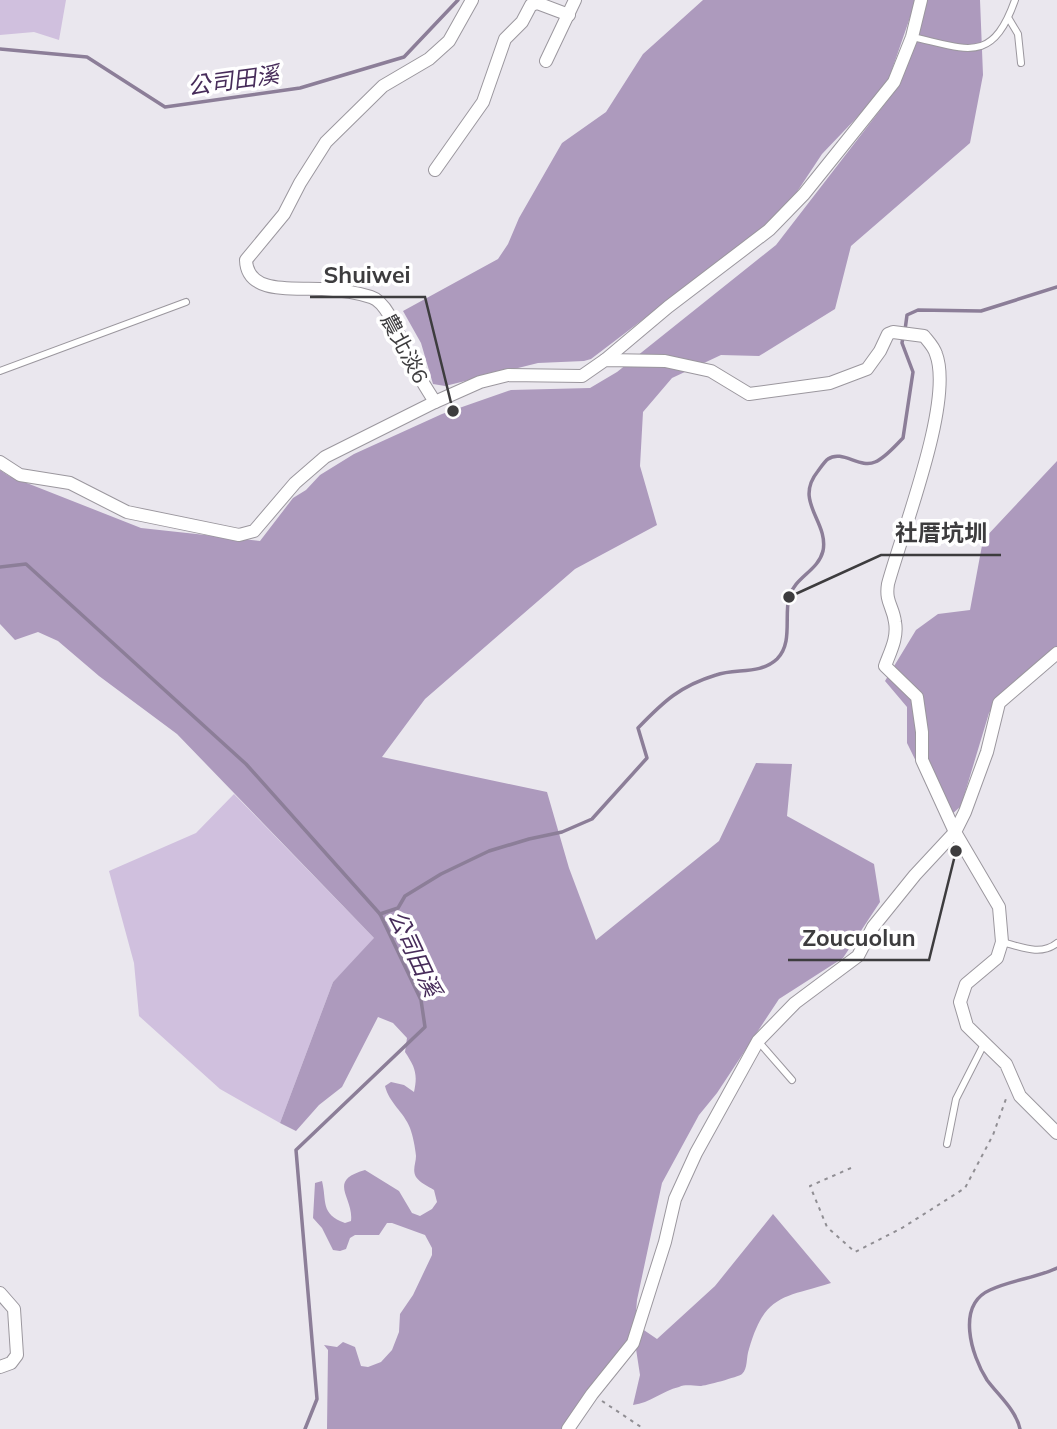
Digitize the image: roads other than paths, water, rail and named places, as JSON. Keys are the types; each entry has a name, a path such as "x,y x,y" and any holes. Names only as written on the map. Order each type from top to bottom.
{"street":[{"name":"農北淡6","path":"0,462 20,475 70,483 127,512 239,535 254,531 295,483 325,457 435,402 414,368 385,307 374,298 322,289 270,287 250,276 246,271 246,260 284,214 326,142 383,86 429,59 449,41 472,0"},
{"path":"546,61 575,0"},
{"path":"435,402 480,382 508,375 582,376 769,230 804,194 894,82 912,37 921,0"},
{"path":"435,170 483,103 505,39 522,22 531,5 537,3 569,15"},
{"path":"605,360 665,361 711,371 749,394 830,383 867,369 888,334 893,332 923,336 930,343 936,354 940,374 936,423 888,583 886,598 895,621 895,639 885,666 917,697 922,732 922,760 955,832 999,907 1002,942 997,958 966,984 960,1002 967,1026 1006,1064 1020,1096 1057,1133"},
{"path":"568,1429 633,1343 665,1242 675,1199 696,1153 758,1041 795,1003 858,956 873,926 955,832 987,752 999,703 1057,653"},
{"path":"0,1293 14,1309 17,1355 12,1363 0,1367"}],"lane":[{"path":"912,37 970,50 987,45 1009,19 1015,0"},
{"path":"1009,19 1018,34 1021,63"},
{"path":"0,371 186,302"},
{"path":"1002,942 1034,950 1050,949 1057,943"},
{"path":"758,1041 792,1080"},
{"path":"947,1144 957,1099 984,1044"}],"waterway":[{"name":"公司田溪","path":"0,49 87,57 165,107 300,88 404,57 458,0"},
{"path":"905,330 907,315 918,310 981,311 1057,287"},
{"path":"380,914 398,908 405,896 441,874 489,851 562,832 592,819 647,758 638,728 665,702 682,689 703,679 756,669 777,659 787,638 789,597 823,551 821,530 810,502 811,482 828,459 839,456 863,463 875,462 903,438 913,372 902,343 903,337"},
{"name":"公司田溪","path":"0,567 26,564 246,764 380,914 421,1000 425,1027 296,1150 317,1399 305,1429"},
{"path":"1020,1429 1011,1409 981,1370 972,1344 970,1318 979,1297 990,1290 1057,1268"}],"place":[{"name":"Shuiwei","path":"453,411"},
{"name":"社厝坑圳","path":"789,597"},
{"name":"Zoucuolun","path":"956,851"}]}
